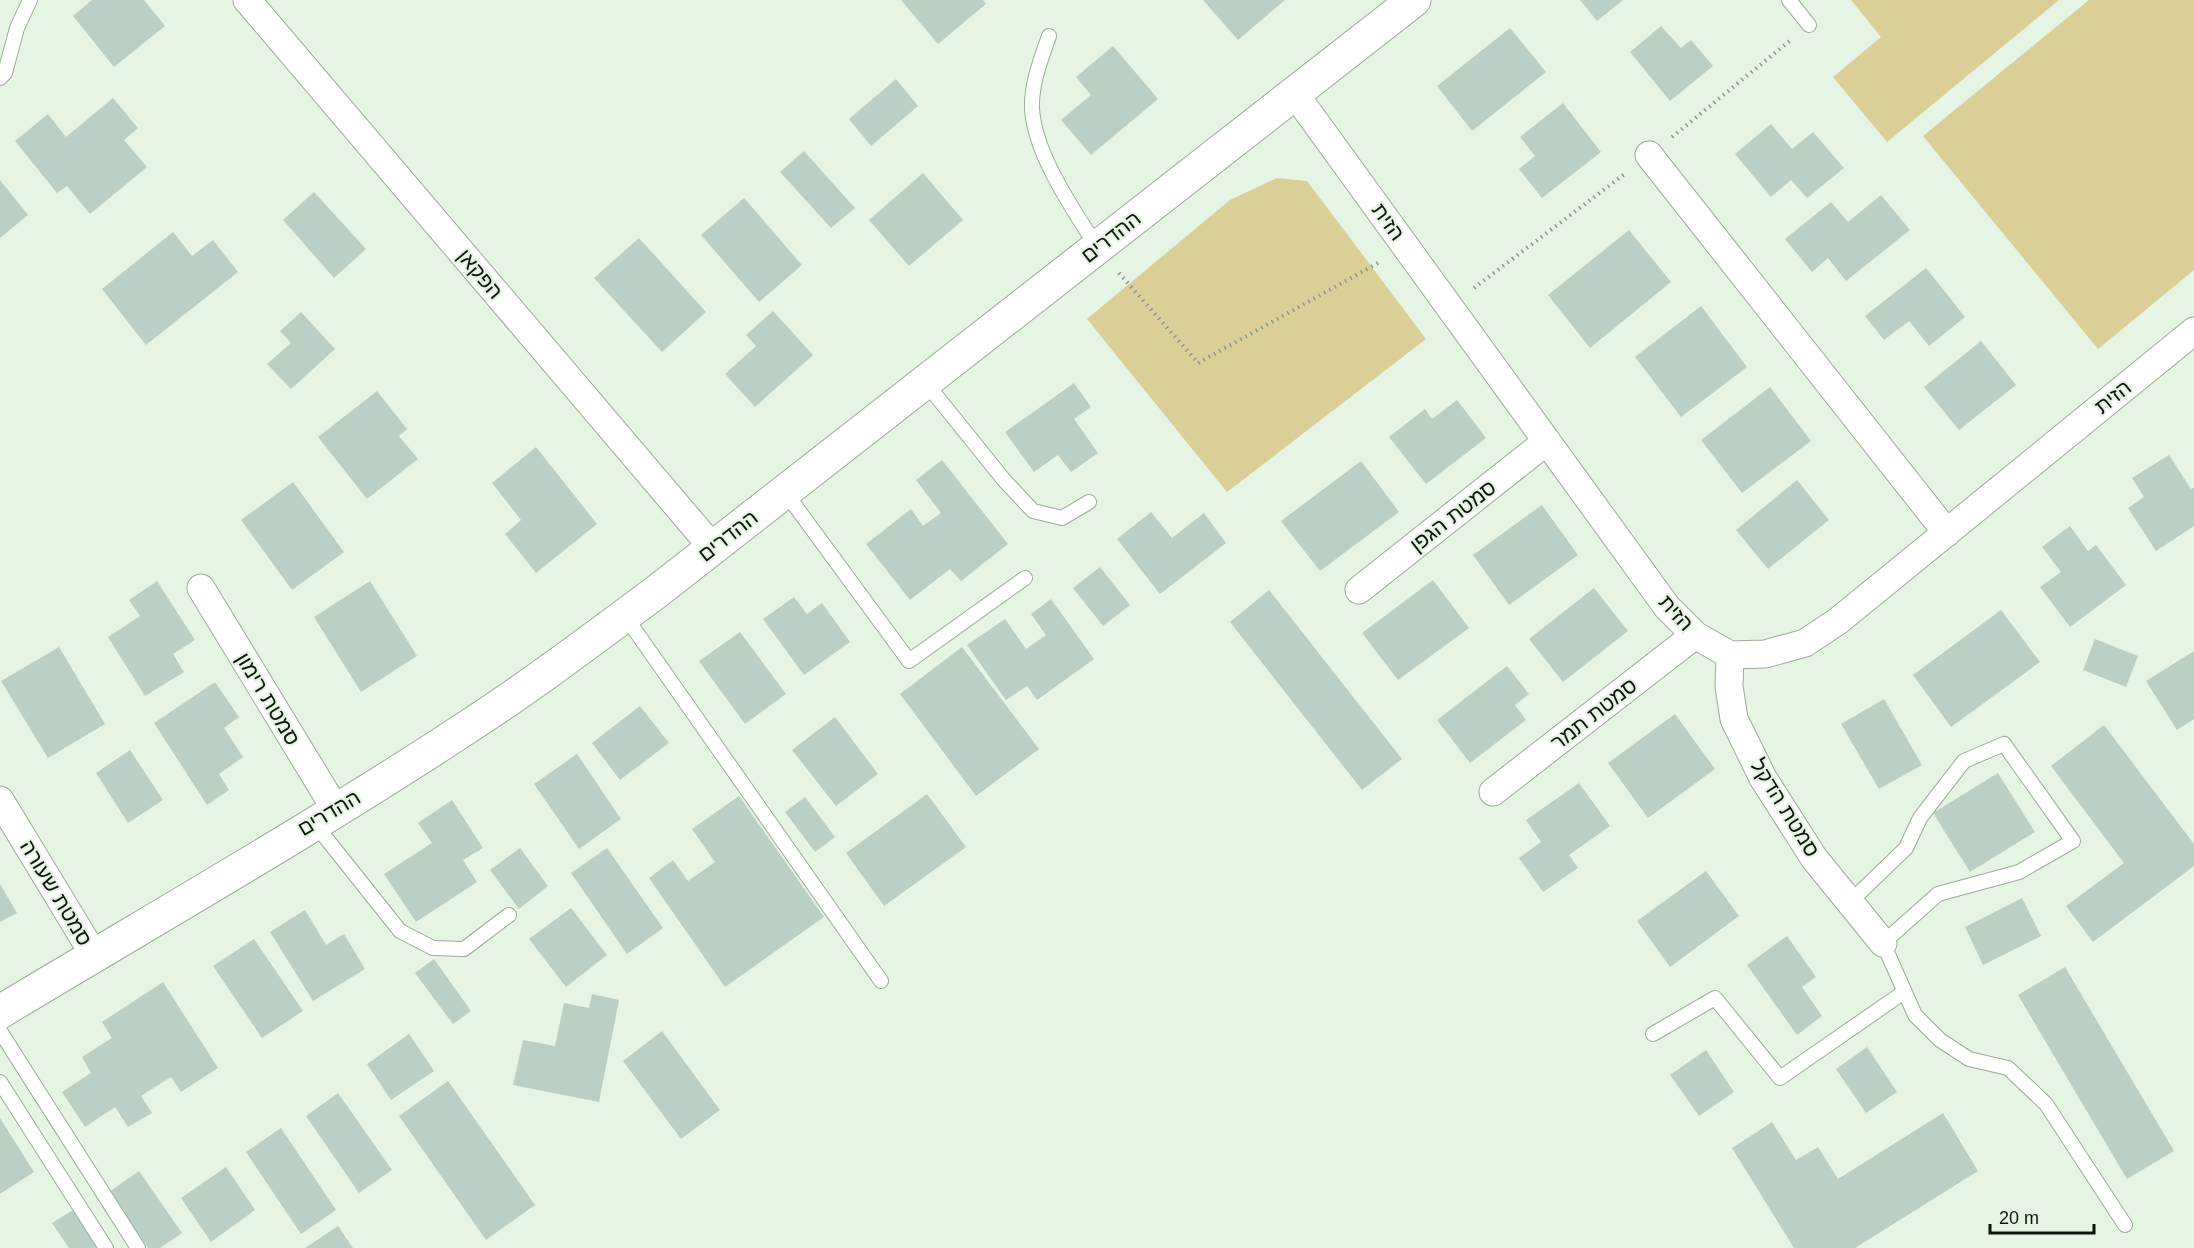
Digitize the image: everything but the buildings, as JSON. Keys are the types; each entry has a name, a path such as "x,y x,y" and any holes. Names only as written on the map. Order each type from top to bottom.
{"street":[{"name":"הפקאן","path":"247,0 713,548"},
{"name":"ההדרים","path":"0,1012 325,816 467,727 625,616 1414,0"},
{"name":"הזית","path":"1295,94 1667,607 1695,635 1730,655 1765,654 1805,643 1838,621 2194,331"},
{"path":"1649,155 1947,533"},
{"name":"סמטת הגפן","path":"1359,590 1547,441"},
{"name":"סמטת רימון","path":"201,588 325,816"},
{"name":"סמטת תמר","path":"1493,792 1695,635"},
{"name":"סמטת הדקל","path":"1730,655 1729,686 1734,719 1763,778 1814,858 1883,943"},
{"name":"סמטת שעורה","path":"0,800 94,955"}],"lane":[{"path":"0,78 5,73 17,28 30,0"},
{"path":"1789,0 1809,25"},
{"path":"1049,36 1036,74 1032,109 1041,147 1058,184 1097,248"},
{"path":"925,382 1032,511 1062,518 1089,502"},
{"path":"785,492 909,661 1025,578"},
{"path":"625,616 880,981"},
{"path":"1850,902 1906,848 1920,818 1964,760 2004,744 2073,842 2019,872 1938,894 1883,943 1914,1015 1940,1040 1969,1059 2008,1068 2046,1104 2125,1225"},
{"path":"325,816 400,931 433,948 464,949 509,915"},
{"path":"1653,1034 1715,998 1780,1078 1904,992"},
{"path":"0,1031 138,1248"},
{"path":"0,1082 106,1248"}],"path":[{"path":"1097,248 1198,363 1407,248"}],"shaded area":[{"path":"1851,0 2059,0 1887,142 1833,77 1881,37"},
{"path":"2089,0 2194,0 2194,270 2098,349 1923,136"},
{"path":"1277,178 1307,181 1426,339 1227,492 1087,319 1230,200"}]}
